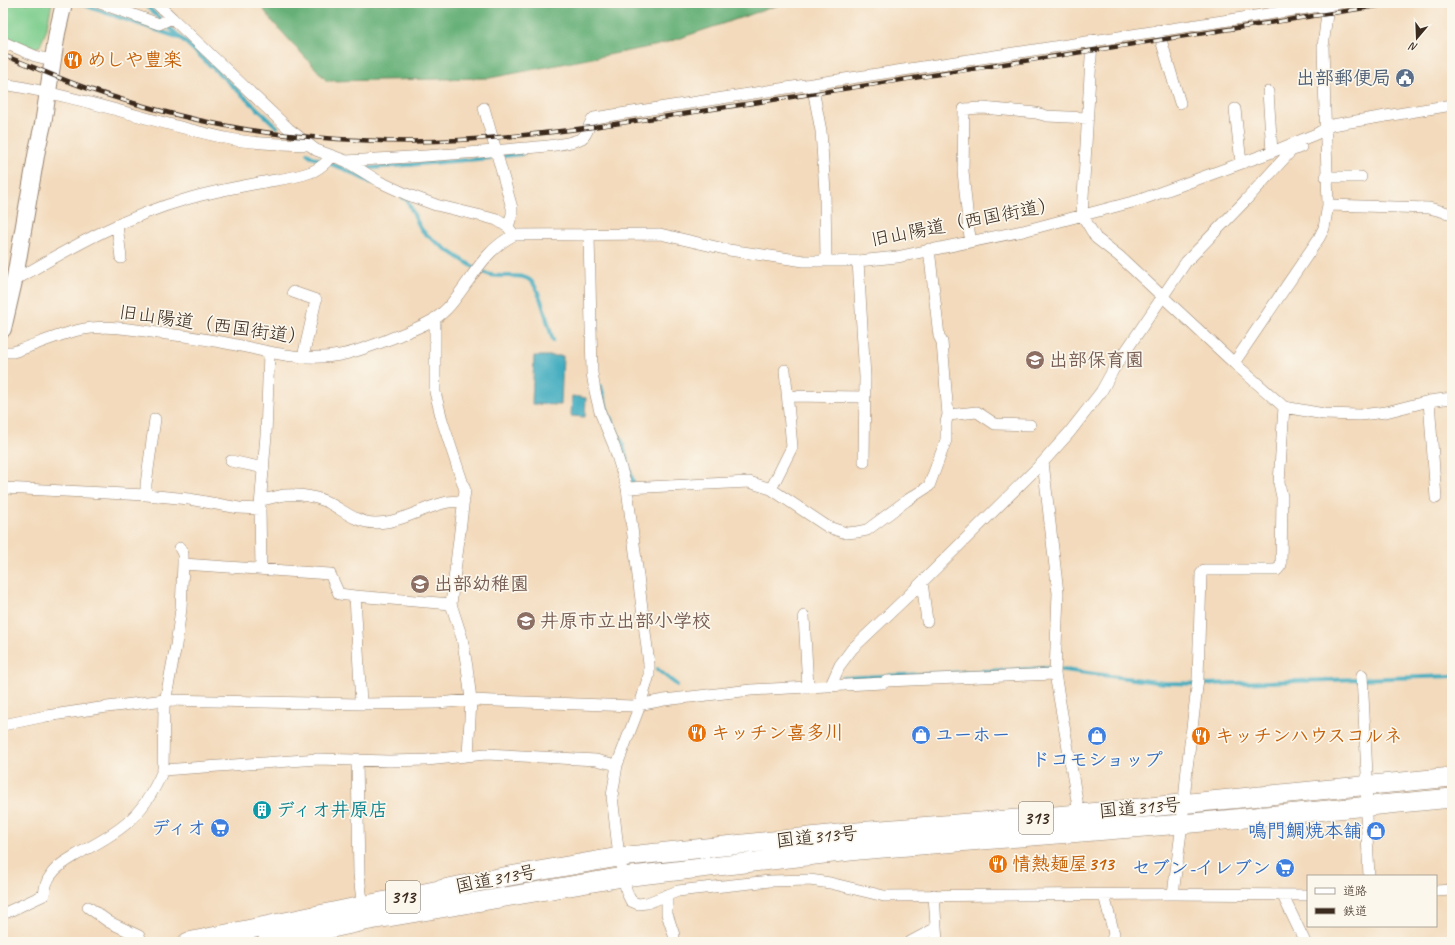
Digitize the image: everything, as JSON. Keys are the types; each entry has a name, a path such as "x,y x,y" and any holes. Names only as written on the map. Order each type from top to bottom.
{"highway":[{"name":"国道313号","path":"267,942 364,913 492,879 619,857 857,832 1079,814 1452,777"},
{"name":"国道313号","path":"188,942 364,913 623,877 860,850 1082,833 1452,798"}],"main road":[{"path":"3,329 15,277 48,93 52,60 64,3"}],"street":[{"path":"100,3 166,21"},
{"path":"156,3 166,21 289,130 329,160 346,161 549,146 574,141 586,134 594,118 1092,40 1340,3"},
{"path":"1234,363 1319,238 1324,228 1328,205 1324,129 1323,47 1328,5"},
{"path":"1158,30 1180,103"},
{"path":"1092,40 1082,214 1096,238 1119,256 1234,363 1284,407 1324,414 1360,416 1386,412 1429,401 1452,398"},
{"path":"3,42 35,56 52,60"},
{"path":"3,84 48,93 232,139 309,145"},
{"path":"812,84 821,131 826,261"},
{"path":"1268,92 1272,152"},
{"name":"旧山陽道（西国街道）","path":"3,352 13,352 80,330 99,328 128,329 191,337 269,353 303,357 340,355 370,347 412,330 435,318 455,299 490,251 511,231 589,234 660,234 729,250 804,261 858,261 897,257 929,249 1024,231 1082,214 1140,200 1272,152 1316,134 1332,125 1452,105"},
{"path":"484,108 512,208 511,231"},
{"path":"971,241 963,171 964,109 983,108 1036,113 1047,116 1088,118"},
{"path":"1235,109 1241,162"},
{"path":"831,685 840,665 852,649 1043,462 1069,433 1101,392 1112,370 1186,262 1246,201 1291,151 1315,141 1324,129"},
{"path":"15,277 22,276 75,245 117,225 187,199 234,188 303,175 312,172 329,160"},
{"path":"346,161 380,182 406,194 436,205 486,216 497,220 511,231"},
{"path":"1326,177 1361,177"},
{"path":"1328,205 1429,208 1452,214"},
{"path":"117,225 121,258"},
{"path":"589,234 592,373 594,391 600,412 614,446 627,488 649,664 649,675 640,706 617,765 612,796 619,857 623,877 631,901 638,904 647,903 667,895 695,888 770,881 810,880 830,883 884,896 1173,894 1307,895"},
{"path":"627,488 749,482 771,489 828,527 846,532 857,532 867,530 900,505 929,486 946,440 946,422 948,415 942,342 939,336 929,249"},
{"path":"858,261 865,377 864,462"},
{"path":"293,292 316,300 303,357"},
{"path":"435,318 435,392 442,420 465,490 451,604 462,638 471,700 468,756"},
{"path":"261,569 261,504 266,435 269,353"},
{"path":"771,489 792,448 786,370"},
{"path":"788,396 865,397"},
{"path":"1429,401 1436,498"},
{"path":"1173,894 1197,684 1201,574 1204,570 1277,570 1281,565 1282,497 1279,483 1284,407"},
{"path":"948,415 977,412 995,424 1030,425"},
{"path":"146,495 146,484 155,419"},
{"path":"232,461 264,468"},
{"path":"1043,462 1058,593 1055,671 1082,833"},
{"path":"3,488 146,495 189,499 239,508 261,504 286,495 301,495 324,501 360,521 374,523 404,518 449,502 464,502"},
{"path":"3,914 44,895 46,883 51,874 65,861 108,837 127,823 144,805 163,770 165,700 176,645 181,609 183,554 180,548"},
{"path":"183,564 330,574 339,594 451,604"},
{"path":"922,582 927,621"},
{"path":"355,596 361,704"},
{"path":"804,616 808,686"},
{"path":"3,725 54,715 165,700 361,704 437,703 471,700 640,706 664,700 750,690 883,683 894,680 1055,671"},
{"path":"1362,679 1367,785 1369,875"},
{"path":"163,770 318,759 389,761 427,760 486,754 596,760 617,765"},
{"path":"357,760 359,874 364,913"},
{"path":"1437,891 1452,890"},
{"path":"667,895 667,914 674,935"},
{"path":"934,895 937,942"},
{"path":"1104,895 1114,934 1111,942"},
{"path":"1283,896 1305,942"},
{"path":"88,907 109,922 139,936 142,942"},
{"path":"910,942 936,928"}],"green space":[{"path":"3,3 52,3 46,31 40,46 34,48 3,37"},
{"path":"259,3 785,3 659,45 490,78 327,81 272,21"}],"water":[{"path":"534,356 563,356 561,405 532,404"},
{"path":"572,396 586,398 585,417 571,416"}],"waterway":[{"path":"78,3 180,38"},
{"path":"143,3 277,127"},
{"path":"307,153 312,157 342,168 372,183"},
{"path":"503,156 522,154"},
{"path":"370,168 490,158"},
{"path":"403,198 407,200 422,230 434,241 455,255 485,273 496,276 518,276 532,282 541,301 553,340"},
{"path":"601,386 608,413 622,442 633,482"},
{"path":"843,678 1049,668 1164,683 1207,684 1452,676"},
{"path":"657,669 677,685"}],"railway":[{"path":"3,55 78,85 116,98 198,120 227,126 255,131 329,138 386,141 442,141 542,133 623,123 1397,3"}],"place":[{"name":"めしや豊楽","path":"73,60"},
{"name":"出部郵便局","path":"1405,78"},
{"name":"出部保育園","path":"1035,360"},
{"name":"出部幼稚園","path":"420,584"},
{"name":"井原市立出部小学校","path":"526,621"},
{"name":"キッチン喜多川","path":"697,733"},
{"name":"ユーホー","path":"921,735"},
{"name":"ドコモショップ","path":"1097,736"},
{"name":"キッチンハウスコルネ","path":"1201,736"},
{"name":"ディオ井原店","path":"262,810"},
{"name":"ディオ","path":"220,828"},
{"name":"鳴門鯛焼本舗","path":"1376,831"},
{"name":"情熱麺屋313","path":"998,864"},
{"name":"セブン-イレブン","path":"1285,868"}]}
